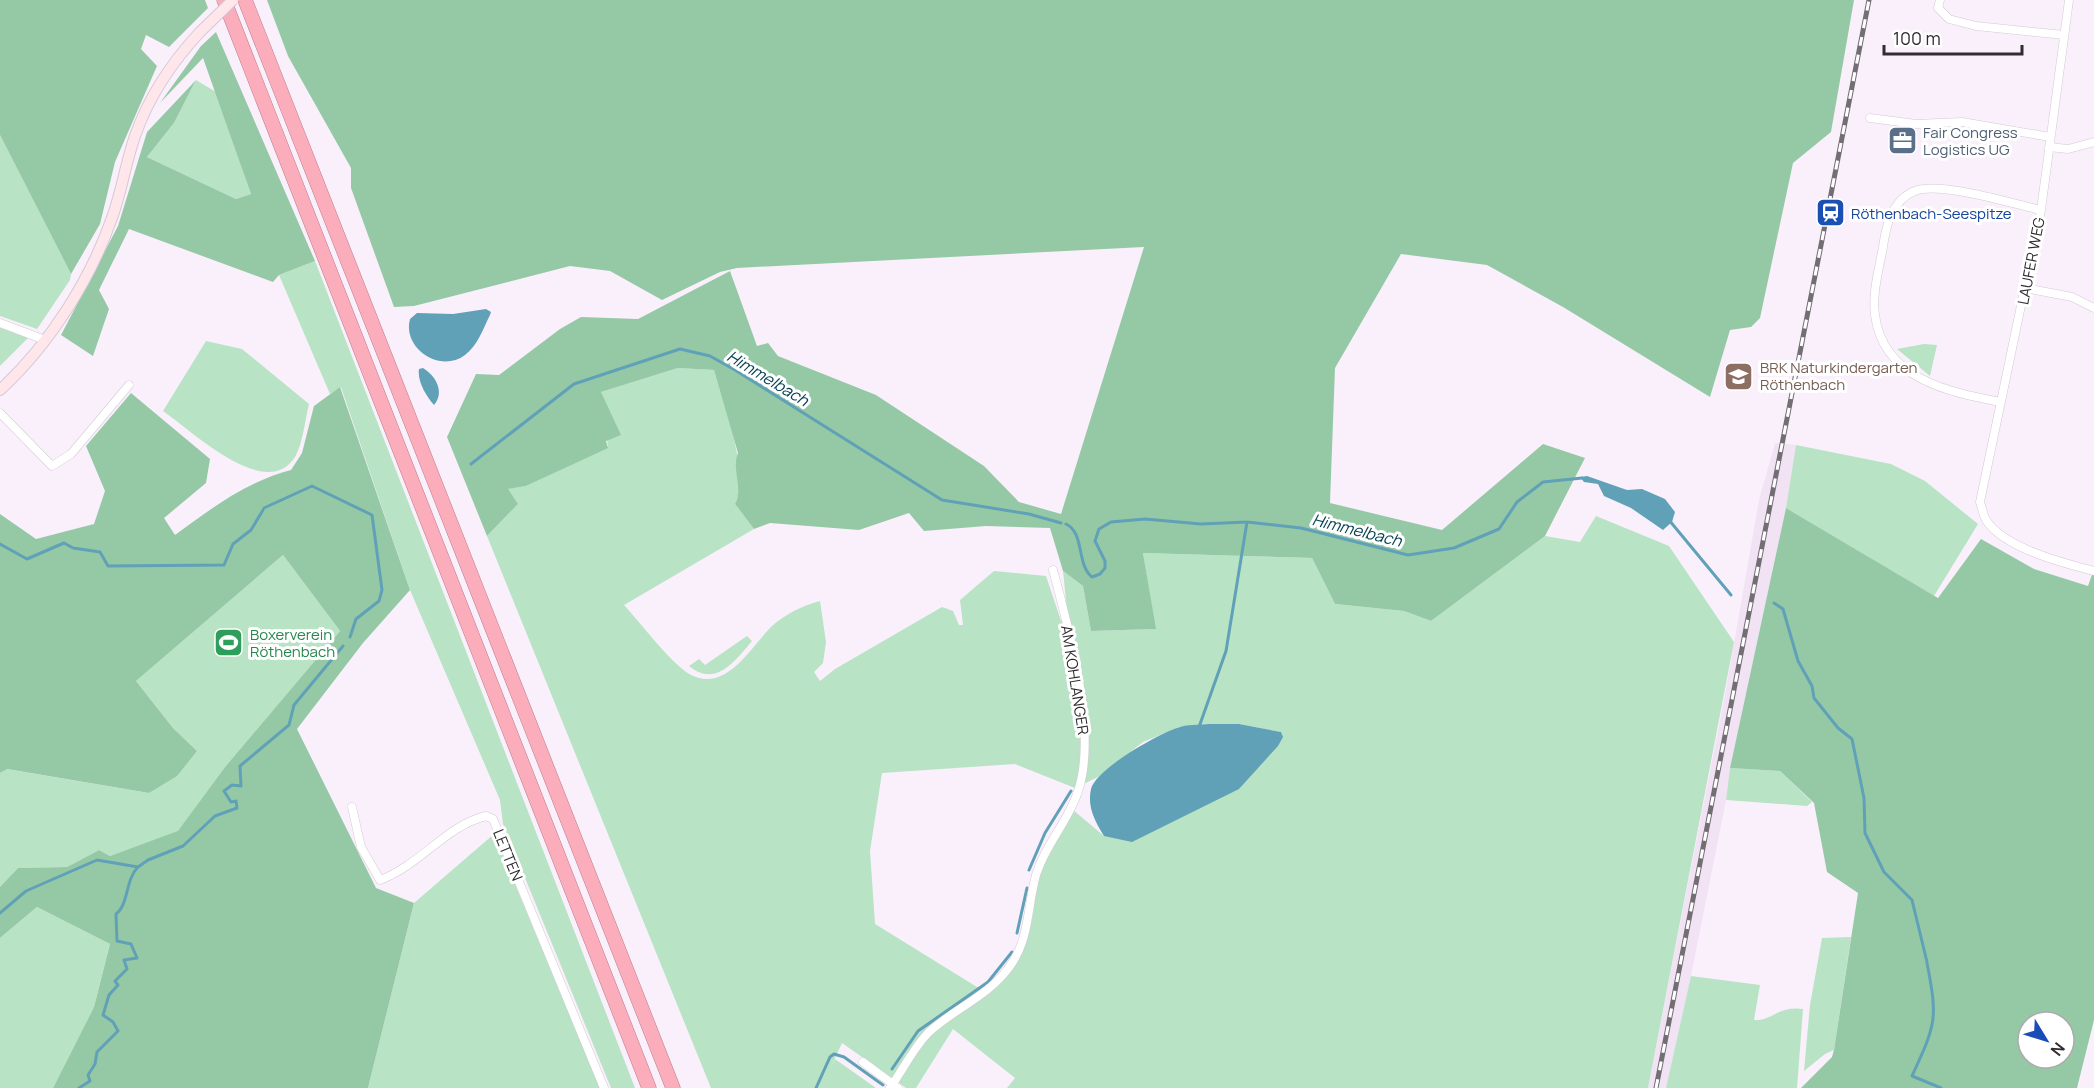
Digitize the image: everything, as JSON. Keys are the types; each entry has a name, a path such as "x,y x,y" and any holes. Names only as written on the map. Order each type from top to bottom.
{"highway":[{"path":"224,0 649,1088"},
{"path":"245,0 674,1088"}],"street":[{"path":"0,390 25,366 45,340 94,259 113,216 135,135 155,91 173,63 200,32 233,0"},
{"path":"1940,0 1938,8 1949,19 1976,26 2064,35"},
{"name":"LAUFER WEG","path":"2069,0 2041,210 1980,502 1986,519 2006,538 2042,555 2094,571"},
{"path":"1870,118 1916,124 1964,122 2050,137"},
{"path":"2049,147 2068,149 2094,142"},
{"path":"2000,402 1958,393 1925,382 1890,352 1880,335 1874,315 1874,297 1886,227 1900,202 1907,195 1925,188 1945,189 2041,210"},
{"path":"2025,288 2072,297 2094,308"},
{"path":"0,323 45,340"},
{"path":"0,413 52,466 71,454 129,384"},
{"name":"AM KOHLANGER","path":"893,1087 928,1033 991,989 1011,965 1028,927 1035,878 1042,858 1077,794 1083,773 1085,738 1069,631 1053,570"},
{"name":"LETTEN","path":"352,807 361,847 380,880 424,854 458,827 486,816 493,819 604,1088"},
{"path":"863,1062 893,1087"}],"shaded area":[{"path":"1775,443 1796,445 1786,508 1730,768 1726,800 1691,976 1666,1088 1648,1088 1725,695 1759,500"}],"green space":[{"path":"0,0 205,0 208,8 169,47 146,35 141,49 157,66 115,162 100,224 71,274 0,135"},
{"path":"267,0 1854,0 1831,132 1793,163 1760,318 1751,327 1730,330 1710,397 1563,307 1487,265 1401,254 1335,368 1330,503 1442,530 1543,444 1585,458 1545,536 1431,621 1404,611 1335,604 1312,558 1143,553 1156,629 1091,631 1083,586 1063,571 1050,528 986,526 924,531 909,513 859,530 770,523 754,529 735,504 738,492 736,459 738,453 714,370 678,368 601,392 621,435 606,441 608,448 526,486 508,489 518,504 487,536 447,437 476,374 499,375 560,329 581,317 638,319 730,271 757,346 768,343 778,356 876,395 984,466 1019,502 1061,514 1144,247 737,268 720,272 662,300 610,271 570,266 414,306 394,307 351,188 351,168 288,56"},
{"path":"216,32 315,261 279,275 273,282 129,229 99,290 109,309 93,356 61,335 118,226 147,132 196,80 174,123 147,157 236,199 251,194 203,58 160,103 201,46"},
{"path":"196,80 216,92 251,194 236,199 147,157 174,123"},
{"path":"0,135 71,274 70,280 37,329 0,316"},
{"path":"315,261 635,1088 611,1088 503,824 500,800 410,590 341,387 330,394 279,275"},
{"path":"0,327 28,338 0,366"},
{"path":"206,341 242,349 309,404 298,451 282,469 266,472 248,468 209,446 163,411"},
{"path":"1924,344 1937,345 1930,376 1897,349"},
{"path":"678,368 714,370 738,457 740,476 735,504 754,529 624,605 656,643 683,670 704,679 715,678 726,673 746,656 776,622 794,611 820,601 826,642 823,663 814,672 820,681 835,669 942,607 953,611 959,625 963,625 960,600 994,571 1046,576 1061,621 1068,620 1063,571 1083,586 1091,631 1155,629 1143,553 1312,558 1335,604 1404,611 1431,621 1545,536 1580,542 1596,516 1669,546 1734,642 1648,1088 1007,1088 1015,1078 953,1029 916,1088 906,1088 842,1043 830,1069 835,1059 876,1088 711,1088 487,536 518,504 507,489 526,486 608,447 601,392","holes":["1239,724 1281,732 1104,836 1073,810 1042,868 1033,914 1024,944 1009,971 996,988 977,987 875,924 870,851 882,773 1015,764 1075,788 1100,776 1143,742 1179,727"]},
{"path":"340,387 410,590 363,643 297,729 376,888 414,903 368,1088 53,1088 94,1007 110,944 37,907 0,938 0,887 18,868 67,867 99,850 110,856 178,831 225,767 340,631 283,555 136,681 173,728 197,751 177,776 149,793 7,769 0,773 0,514 36,539 94,524 105,491 86,446 131,393 210,459 206,483 164,518 175,535 244,489 291,470 302,453 314,406"},
{"path":"1796,445 1891,464 1925,481 1978,524 1934,596 1786,508"},
{"path":"1786,508 1938,598 1981,539 2034,569 2088,586 2094,569 2094,1020 2077,1088 1801,1088 1832,1057 1858,893 1827,872 1814,803 1780,771 1730,768"},
{"path":"283,555 340,631 225,767 178,832 110,856 99,850 67,867 18,868 0,887 0,773 6,769 149,793 197,751 173,728 136,681"},
{"path":"747,636 752,641 732,664 724,669 708,674 689,666 699,659 705,665"},
{"path":"1730,768 1780,771 1812,802 1807,806 1726,800"},
{"path":"494,834 600,1088 368,1088 414,903"},
{"path":"37,907 110,944 94,1007 53,1088 0,1088 0,938"},
{"path":"1851,937 1834,1050 1825,1054 1804,1071 1810,1005 1822,938"},
{"path":"1691,976 1760,985 1754,1020 1765,1019 1787,1009 1803,1009 1797,1088 1666,1088"}],"water":[{"path":"486,309 491,312 477,342 470,351 455,360 435,360 425,355 412,340 409,330 410,319 417,313 453,314"},
{"path":"423,368 432,375 438,385 439,395 434,405 421,383 419,369"},
{"path":"1587,476 1627,490 1642,489 1665,499 1675,512 1672,522 1663,530 1631,508 1604,496 1598,484 1584,482 1580,477"},
{"path":"1239,724 1281,732 1283,737 1278,746 1239,789 1132,842 1104,836 1091,808 1091,789 1095,781 1115,762 1156,737 1189,725"}],"waterway":[{"name":"Himmelbach","path":"471,464 574,384 680,349 710,356 735,370 942,500 1029,514 1061,523"},
{"name":"Himmelbach","path":"1066,524 1076,534 1084,564 1092,577 1100,574 1105,568 1105,561 1095,541 1099,529 1111,522 1145,519 1201,524 1247,522 1301,528 1408,555 1454,548 1499,529 1517,502 1543,482 1582,478"},
{"name":"Himmelbach","path":"264,508 312,486 372,515 382,590 379,601 356,619 350,637"},
{"name":"Himmelbach","path":"0,544 27,559 64,543 73,548 100,552 108,566 224,565 233,544 251,530 263,510"},
{"name":"Himmelbach","path":"1669,520 1731,595"},
{"path":"1199,727 1226,651 1247,522"},
{"name":"Himmelbach","path":"1774,603 1783,609 1798,661 1812,686 1814,698 1838,728 1852,739 1864,798 1865,833 1884,872 1912,900 1927,962"},
{"name":"Himmelbach","path":"0,913 26,891 97,860 138,867 148,860 183,846 215,816 237,808 236,801 231,802 224,791 232,785 241,786 240,766 289,725 294,705 343,646"},
{"path":"1029,870 1045,833 1071,791"},
{"path":"79,1088 90,1081 88,1075 95,1064 97,1052 118,1031 113,1022 103,1015 109,995 118,985 115,981 127,969 124,960 137,958 131,944 117,941 116,914 123,904 131,878 138,867"},
{"path":"1017,933 1027,888"},
{"path":"892,1069 918,1031 988,982 1012,952"},
{"name":"Himmelbach","path":"1927,963 1933,997 1933,1021 1912,1076 1941,1088"},
{"path":"816,1088 830,1057 834,1054 844,1057 883,1085"}],"railway":[{"path":"1656,1088 1869,0"}],"place":[{"name":"Fair Congress Logistics UG","path":"1902,141"},
{"name":"Röthenbach-Seespitze","path":"1830,213"},
{"name":"BRK Naturkindergarten Röthenbach","path":"1739,376"},
{"name":"Boxerverein Röthenbach","path":"229,643"}]}
